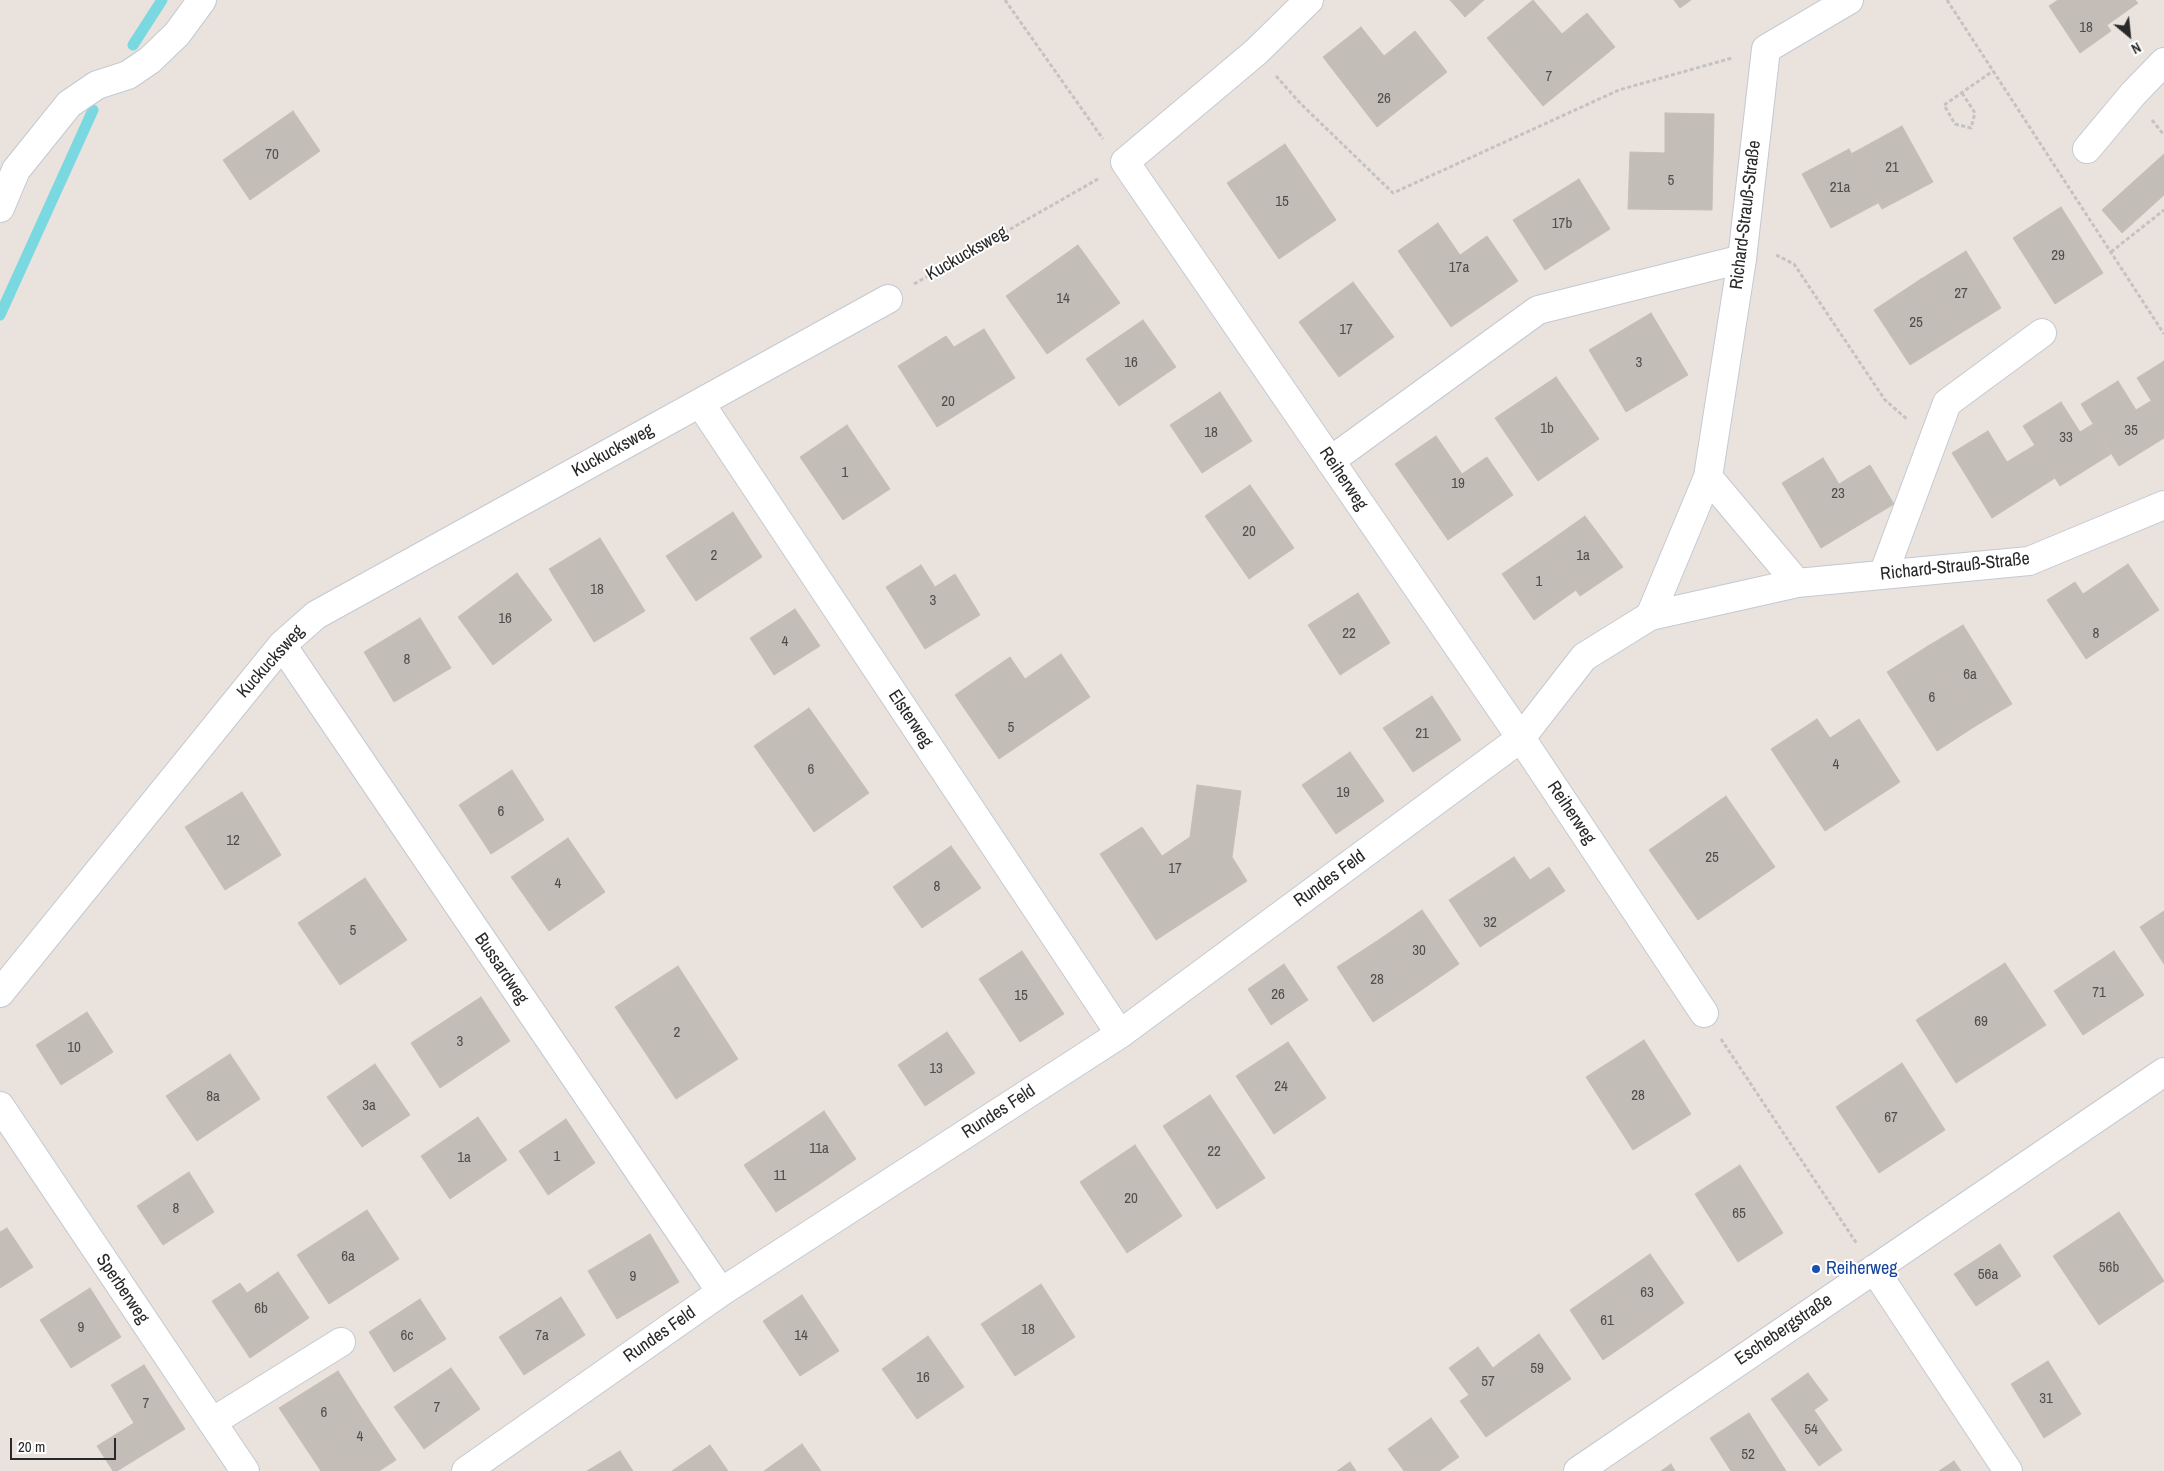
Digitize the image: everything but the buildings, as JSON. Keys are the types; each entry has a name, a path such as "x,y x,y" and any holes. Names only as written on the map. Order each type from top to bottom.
{"street":[{"path":"0,208 16,170 69,104 97,85 128,75 150,60 177,34 202,0"},
{"path":"1125,162 1256,52 1309,0"},
{"path":"1766,49 1849,0"},
{"name":"Richard-Strauß-Straße","path":"1650,616 1708,477 1743,249 1766,49"},
{"path":"2087,150 2133,94 2164,62"},
{"name":"Reiherweg","path":"1125,162 1521,738 1704,1013"},
{"path":"1330,461 1538,310 1743,249"},
{"name":"Kuckucksweg","path":"0,993 282,645 316,615 888,299"},
{"path":"1883,575 1948,403 2042,333"},
{"name":"Elsterweg","path":"700,403 1120,1034"},
{"path":"1708,477 1796,583"},
{"name":"Richard-Strauß-Straße","path":"1521,738 1584,658 1650,616 1796,583 2029,561 2164,505"},
{"name":"Bussardweg","path":"282,645 721,1292"},
{"name":"Rundes Feld","path":"466,1471 721,1292 1120,1034 1521,738"},
{"name":"Eschebergstraße","path":"1578,1471 2164,1072"},
{"name":"Sperberweg","path":"0,1106 245,1471"},
{"path":"1874,1269 2008,1471"},
{"path":"212,1422 341,1342"}],"path":[{"path":"1005,0 1099,136 1125,162"},
{"path":"1947,0 2164,334"},
{"path":"1256,52 1301,104 1393,193 1619,90 1766,49"},
{"path":"1962,93 1975,112 1971,128 1955,124 1944,105 1993,71"},
{"name":"Kuckucksweg","path":"888,299 1125,162"},
{"path":"2111,252 2164,210"},
{"path":"1743,249 1794,264 1885,400 1933,441"},
{"path":"1704,1013 1874,1269"}],"waterway":[{"path":"133,45 162,0"},
{"path":"0,315 93,110"}],"place":[{"name":"Reiherweg","path":"1816,1269"}]}
